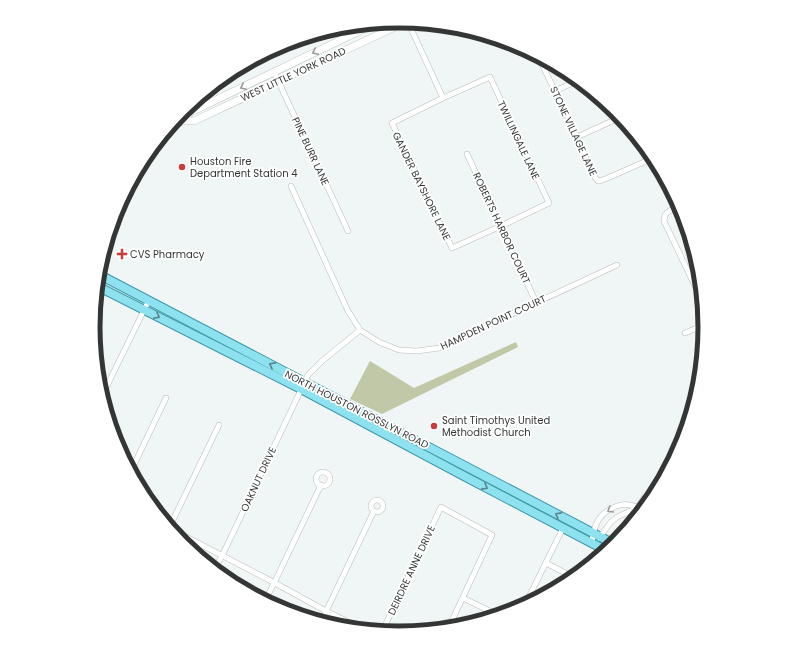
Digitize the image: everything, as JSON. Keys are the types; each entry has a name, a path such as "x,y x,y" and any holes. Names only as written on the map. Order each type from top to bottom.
{"main road":[{"name":"WEST LITTLE YORK ROAD","path":"183,121 194,121 392,28"},
{"name":"WEST LITTLE YORK ROAD","path":"193,111 359,31"},
{"path":"349,36 354,46"},
{"name":"NORTH HOUSTON ROSSLYN ROAD","path":"105,277 149,300 218,342 378,425 443,454 609,541"},
{"name":"NORTH HOUSTON ROSSLYN ROAD","path":"103,289 143,310 218,342"},
{"name":"NORTH HOUSTON ROSSLYN ROAD","path":"378,425 438,462 601,549"},
{"path":"438,462 443,454"},
{"path":"464,476 472,469"},
{"path":"523,508 528,499"}],"street":[{"path":"411,29 443,98"},
{"name":"STONE VILLAGE LANE","path":"542,64 577,137 593,175 598,181 644,162 647,158"},
{"name":"PINE BURR LANE","path":"274,72 348,231"},
{"name":"TWILLINGALE LANE","path":"443,98 490,77 549,203 501,226"},
{"path":"555,91 573,83"},
{"name":"GANDER BAYSHORE LANE","path":"443,98 392,123 452,248 501,226"},
{"path":"577,137 615,120"},
{"name":"ROBERTS HARBOR COURT","path":"467,154 536,302"},
{"name":"HAMPDEN POINT COURT","path":"291,186 348,311 360,330 379,342 399,350 417,351 439,348 617,265"},
{"path":"674,209 665,215 664,222 696,289"},
{"path":"106,387 149,300"},
{"path":"685,333 699,327"},
{"name":"OAKNUT DRIVE","path":"217,565 308,375 322,361 360,330"},
{"path":"133,464 166,398"},
{"path":"172,522 219,425"},
{"path":"268,596 321,485"},
{"path":"592,544 597,535 611,522 623,514 637,508 647,493 651,490"},
{"path":"597,535 598,521 607,511 615,507 629,504 637,508"},
{"name":"DEIRDRE ANNE DRIVE","path":"385,626 441,507 492,535 463,598"},
{"path":"323,617 374,511"},
{"path":"529,597 563,528"},
{"path":"186,537 350,622"},
{"path":"546,562 569,575"},
{"path":"451,622 463,598 492,612"}],"green space":[{"path":"516,342 518,347 382,414 350,399 370,361 414,388"}],"place":[{"name":"Houston Fire Department Station 4","path":"182,167"},
{"name":"CVS Pharmacy","path":"122,254"},
{"name":"Saint Timothys United Methodist Church","path":"434,426"}]}
